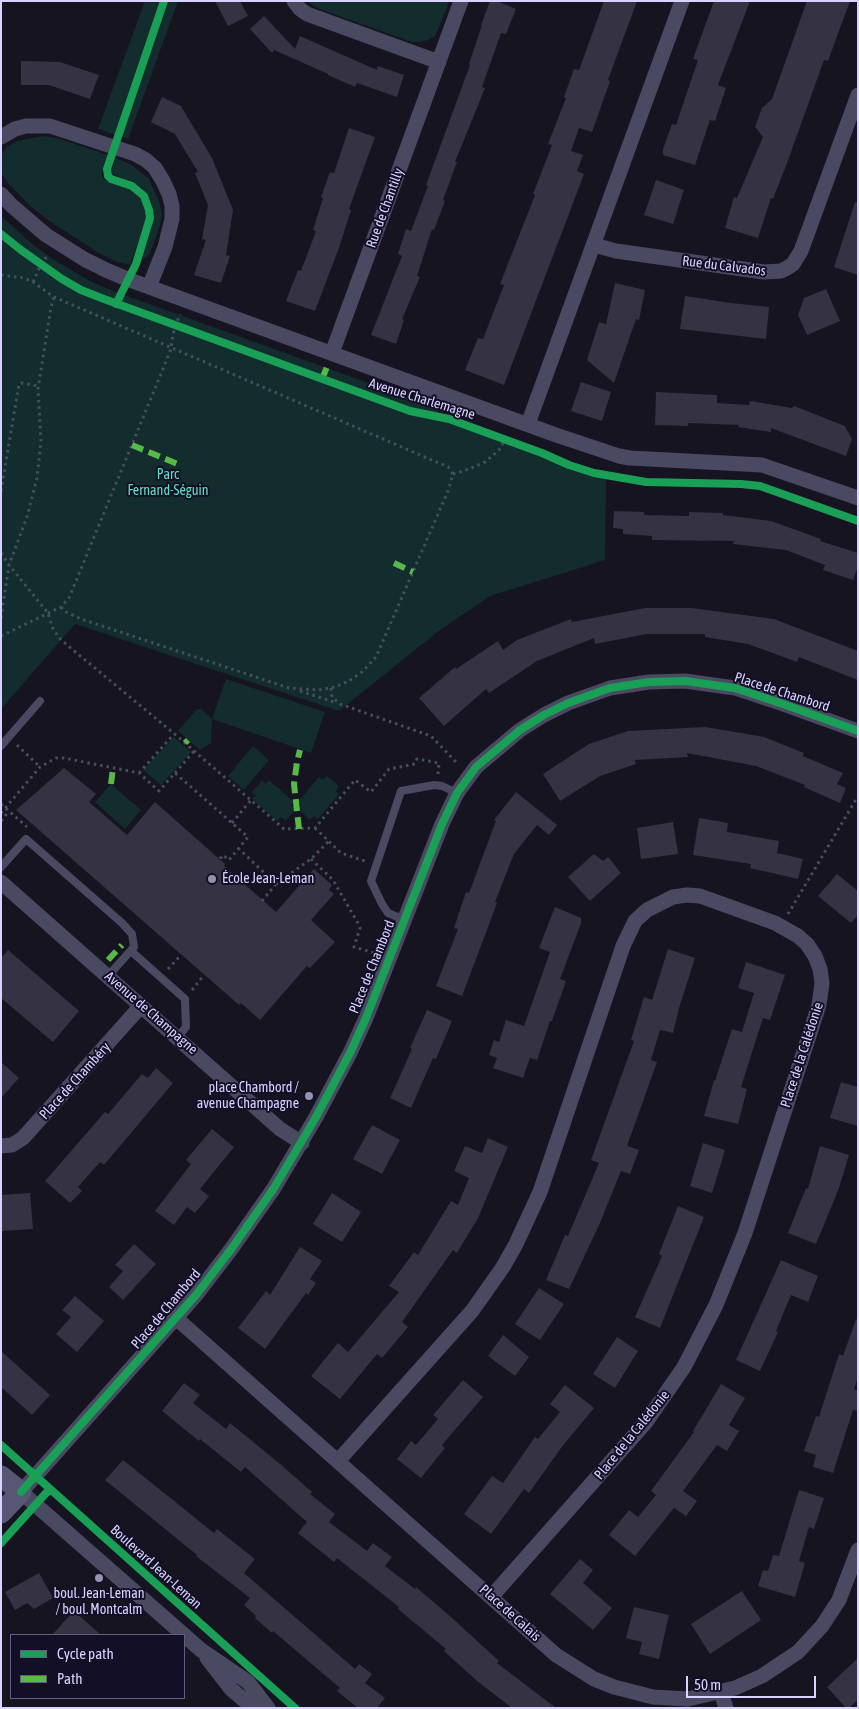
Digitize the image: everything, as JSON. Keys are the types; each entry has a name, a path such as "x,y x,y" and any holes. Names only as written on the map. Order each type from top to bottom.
{"street":[{"path":"294,1 300,10 307,14 439,62"},
{"name":"Rue de Chantilly","path":"332,353 461,1"},
{"path":"528,424 682,1"},
{"name":"Rue du Calvados","path":"594,245 616,251 764,272 781,271 787,268 793,264 802,251 858,95"},
{"path":"1,137 15,129 26,126 50,126 65,129 135,154 155,168 169,194 172,206 172,219 165,247 149,287"},
{"name":"Avenue Charlemagne","path":"1,194 28,220 64,247 106,270 528,424 630,458 762,465 858,498"},
{"name":"Place de Chambord","path":"21,1492 204,1284 253,1219 302,1143 334,1084 366,1018 436,836 457,793 476,767 508,739 532,722 580,697 610,688 635,684 685,681 728,687 783,704 858,732"},
{"name":"Avenue de Champagne","path":"1,882 280,1129 302,1143"},
{"name":"Place de la Calédonie","path":"338,1461 472,1310 503,1267 516,1244 542,1185 622,946 635,921 647,910 673,897 700,896 775,923 798,936 807,944 815,956 820,969 822,989 819,1004 745,1232 716,1305 684,1367 646,1422 492,1596"},
{"name":"Place de Chambéry","path":"1,1146 12,1145 28,1134 142,1006"},
{"name":"Place de Calais","path":"176,1318 492,1596 556,1655 594,1679 614,1687 632,1693 672,1699 688,1699 746,1684 762,1676 798,1652 822,1626 839,1600 858,1550"},
{"path":"1,1476 183,1634"},
{"path":"1,1512 21,1492"},
{"path":"185,1636 201,1650 248,1682 268,1708"},
{"path":"201,1650 224,1682 244,1700 258,1708"},
{"path":"720,1692 726,1708"}],"lane":[{"path":"1,746 40,701"},
{"path":"405,920 388,913 371,881 401,791 434,785 442,786 457,793"},
{"path":"1,867 26,839 122,923 132,934 134,946 108,976"},
{"path":"131,951 185,999 186,1027 178,1037"}],"path":[{"path":"34,282 40,264 49,254"},
{"path":"1,275 24,278 34,282 54,297 448,467 453,474"},
{"path":"1,618 9,565 27,517 37,478 41,441 38,386 54,297"},
{"path":"1,636 60,607 68,598 96,535 171,348 180,314"},
{"path":"167,323 178,327"},
{"path":"1,491 19,384 38,386"},
{"path":"496,436 507,436 515,443"},
{"path":"453,474 485,462 499,450 507,436"},
{"path":"289,688 319,690 331,688 349,681 362,672 376,657 448,491 453,474"},
{"path":"1,553 48,613 53,629 61,640 234,784 284,830 315,828 341,853 364,860"},
{"path":"60,607 81,619 431,736 456,762"},
{"path":"331,688 332,697 340,704"},
{"path":"139,773 174,734"},
{"path":"1,813 40,767 54,759 64,758 139,773 159,791 194,751"},
{"path":"25,754 40,767"},
{"path":"315,828 329,808 355,780 371,792 389,769 415,764 416,759 439,764 439,768"},
{"path":"175,772 248,837 229,860 223,855 220,859"},
{"path":"786,917 858,796"},
{"path":"232,823 252,800"},
{"path":"1,821 9,811"},
{"path":"262,900 276,884 311,860 328,841"},
{"path":"238,848 276,884"},
{"path":"311,860 333,880 359,925 359,933 354,947 374,953"},
{"path":"167,970 181,954"},
{"path":"191,991 204,975"}],"green space":[{"path":"145,1 178,1 128,139 98,129"},
{"path":"307,1 448,2 435,36 428,40 412,42 317,8"},
{"path":"44,136 57,138 108,155 102,178 110,183 132,189 143,201 146,220 130,265 115,261 99,253 48,220 29,205 1,173 1,154 7,147 17,141"},
{"path":"116,158 132,165 149,179 159,201 162,214 160,225 148,256 143,259 142,254 151,230 153,218 152,205 148,195 142,188 112,173"},
{"name":"Parc Fernand-Séguin","path":"1,216 51,258 90,281 113,291 438,408 437,419 540,455 580,473 606,478 605,560 490,596 440,630 339,711 75,624 1,709"},
{"path":"226,679 325,712 311,753 212,719"},
{"path":"197,709 202,709 212,719 211,743 200,750 178,731"},
{"path":"174,737 191,752 161,785 143,770"},
{"path":"253,746 269,760 244,790 228,776"},
{"path":"327,776 339,786 336,791 339,794 318,819 314,816 310,820 298,809 301,805 298,802 319,777 323,780"},
{"path":"262,780 266,784 269,780 294,802 291,805 296,809 286,821 281,817 277,821 252,799 256,796 252,792"},
{"path":"111,784 141,810 125,829 95,802"}],"building":[{"path":"215,1 240,1 248,16 228,26"},
{"path":"490,1 497,1 516,9 506,34 501,33 482,87 485,88 455,162 457,162 443,200 445,201 434,230 432,229 417,276 420,277 402,319 404,320 396,344 371,335 402,256 398,254 406,229 411,231 428,186 426,185 470,65"},
{"path":"604,1 637,1 608,80 610,81 592,132 579,128 571,151 583,155 577,171 584,174 504,385 465,370 478,338 483,339 504,285 500,284 535,195 533,194 552,145 548,144 566,98 564,97 574,69 579,70"},
{"path":"714,1 750,1 718,85 726,88 715,121 710,120 695,165 663,155 663,149 672,124 676,125 698,60 693,59"},
{"path":"807,1 850,1 828,61 824,60 786,166 773,199 771,198 758,238 725,228 734,197 737,198 763,137 755,127 762,108 772,99"},
{"path":"264,16 295,49 300,36 377,70 378,66 404,75 397,97 357,83 355,87 274,50 272,53 250,29"},
{"path":"21,61 60,62 99,75 90,99 49,85 21,85"},
{"path":"162,97 181,106 212,158 233,210 226,255 230,256 221,283 194,275 206,240 202,239 208,205 195,173 198,172 175,134 151,122"},
{"path":"349,128 375,137 349,209 351,210 339,248 315,311 286,301 298,270 301,271 316,231 313,230 323,198 321,197 330,172 334,173"},
{"path":"656,180 684,190 673,224 644,215"},
{"path":"855,202 858,202 858,275 834,267"},
{"path":"615,283 645,290 639,320 636,319 614,383 587,360 599,322 606,324"},
{"path":"826,289 840,321 807,335 798,315 804,298"},
{"path":"685,296 769,307 766,339 680,329"},
{"path":"581,382 611,392 602,421 571,411"},
{"path":"656,392 717,395 717,403 749,405 750,401 792,408 794,406 845,426 852,439 846,456 771,428 771,432 738,427 739,425 688,423 688,426 655,425"},
{"path":"614,511 644,512 644,515 689,516 689,512 723,513 723,515 771,521 821,539 820,541 858,553 858,566 853,580 823,570 825,565 786,550 733,544 734,541 652,540 652,536 623,534 623,529 613,528"},
{"path":"645,608 691,608 774,619 858,651 858,680 799,657 797,662 748,644 705,637 705,634 647,634 595,644 594,638 537,661 489,693 486,689 444,726 419,698 455,667 456,669 498,641 503,650 517,640 571,619 572,622"},
{"path":"705,727 764,737 804,753 803,756 843,773 837,784 846,788 840,803 804,787 805,785 756,766 687,753 688,757 635,760 636,764 600,776 560,801 543,774 589,744 628,731"},
{"path":"64,768 96,794 89,802 127,835 155,802 276,912 314,869 332,885 329,890 334,894 311,920 335,942 310,968 307,966 260,1020 241,1003 239,1005 16,810"},
{"path":"516,792 557,825 549,835 537,825 514,854 462,996 436,986 458,929 454,928 466,892 469,893 496,821 494,820"},
{"path":"699,818 728,823 727,832 779,841 777,853 803,859 798,879 750,868 751,864 693,855"},
{"path":"673,822 678,854 641,859 637,828"},
{"path":"594,854 603,861 608,857 621,873 590,901 568,877"},
{"path":"837,874 858,891 858,915 851,923 818,896"},
{"path":"555,907 581,918 581,923 560,979 566,981 552,1021 550,1021 537,1060 530,1058 523,1078 493,1068 497,1058 489,1055 494,1040 499,1042 506,1020 524,1026 550,952 539,948"},
{"path":"668,949 695,958 673,1033 660,1030 651,1060 657,1062 627,1146 639,1150 630,1174 621,1171 600,1223 569,1289 546,1280 565,1235 568,1236 599,1163 591,1160 634,1041 631,1040 644,997 652,1000"},
{"path":"8,950 79,1011 53,1042 1,998 1,958"},
{"path":"746,962 785,975 770,1020 763,1018 741,1087 747,1089 738,1124 704,1116 714,1080 732,1029 742,1032 754,993 738,988"},
{"path":"427,1010 452,1021 436,1059 433,1058 411,1108 390,1098"},
{"path":"1,1062 19,1078 1,1098"},
{"path":"156,1068 173,1083 104,1165 100,1162 78,1187 82,1191 70,1203 45,1181 105,1112 108,1114 142,1074 148,1078"},
{"path":"841,1082 858,1087 858,1126 830,1118"},
{"path":"372,1125 400,1140 382,1174 353,1159"},
{"path":"212,1129 234,1147 200,1189 209,1196 195,1213 187,1207 174,1225 155,1211 191,1164 186,1160"},
{"path":"488,1138 508,1147 478,1218 457,1253 453,1250 402,1322 408,1327 382,1358 377,1354 340,1399 311,1376 338,1343 348,1352 399,1292 389,1286 414,1252 418,1255 451,1201 458,1205 469,1178 454,1171 465,1146 482,1153"},
{"path":"703,1143 725,1150 712,1193 690,1186"},
{"path":"820,1146 849,1155 839,1188 816,1244 788,1233 806,1188 808,1189"},
{"path":"30,1193 33,1229 1,1231 1,1195"},
{"path":"332,1193 361,1212 342,1242 313,1224"},
{"path":"678,1206 704,1217 660,1328 635,1317 662,1256 659,1254"},
{"path":"134,1244 156,1264 123,1300 109,1287 123,1271 115,1265"},
{"path":"300,1247 322,1261 310,1279 316,1283 308,1295 306,1293 265,1349 238,1328 266,1291 270,1295"},
{"path":"781,1260 818,1276 808,1302 791,1295 776,1331 778,1332 760,1371 736,1360"},
{"path":"539,1288 564,1304 540,1340 515,1324"},
{"path":"75,1296 104,1321 77,1352 56,1334 71,1317 62,1310"},
{"path":"856,1319 858,1320 858,1377 854,1389 858,1391 858,1411 853,1410 833,1473 813,1467 816,1455 804,1451 816,1416 819,1417 839,1354 843,1356"},
{"path":"503,1335 529,1357 515,1376 488,1356"},
{"path":"617,1337 638,1351 615,1388 593,1374"},
{"path":"1,1351 50,1395 32,1415 1,1387"},
{"path":"463,1380 483,1397 442,1445 445,1448 421,1478 397,1459 411,1441 416,1445 438,1419 433,1415"},
{"path":"184,1383 200,1395 193,1403 226,1429 230,1423 279,1463 312,1492 310,1494 335,1514 329,1522 367,1551 373,1543 392,1557 385,1566 415,1589 416,1587 499,1661 497,1663 556,1708 512,1708 477,1681 444,1651 446,1649 398,1609 399,1607 337,1558 334,1562 298,1533 307,1522 245,1467 241,1472 162,1411"},
{"path":"721,1384 745,1398 729,1425 739,1431 727,1451 717,1445 683,1491 697,1501 686,1516 674,1508 635,1556 609,1535 629,1510 638,1517 656,1495 651,1491 694,1432"},
{"path":"565,1385 594,1408 561,1448 529,1493 524,1489 491,1534 464,1514 492,1476 503,1483 535,1437 538,1439 560,1412 550,1404"},
{"path":"123,1460 214,1533 217,1529 255,1559 244,1573 355,1669 359,1664 372,1674 365,1683 385,1698 377,1708 358,1708 337,1691 340,1688 255,1618 256,1616 244,1605 250,1598 196,1556 105,1480"},
{"path":"799,1490 824,1498 814,1529 809,1527 799,1561 805,1563 795,1597 758,1586 763,1570 768,1571 773,1555 779,1556"},
{"path":"580,1559 593,1570 583,1583 612,1608 593,1630 550,1594"},
{"path":"39,1573 53,1598 34,1609 27,1603 15,1610 5,1592"},
{"path":"742,1591 761,1620 710,1654 691,1624"},
{"path":"634,1607 669,1615 659,1659 639,1654 642,1642 626,1638"},
{"path":"74,1611 100,1634 53,1634"},
{"path":"858,1658 858,1700 849,1708 846,1708 827,1687"}],"marked path":[{"path":"322,379 327,367"},
{"path":"132,445 180,465"},
{"path":"394,563 413,572"},
{"path":"185,743 188,740"},
{"path":"299,829 294,784 300,750"},
{"path":"111,784 113,768"},
{"path":"108,960 122,945"}],"cycle path":[{"path":"116,304 136,264 150,218 144,196 132,186 111,179 108,176 107,169 164,1"},
{"path":"1,234 62,279 81,290 410,411 449,419 542,453 569,465 594,473 646,482 760,486 858,521"},
{"path":"21,1492 196,1295 274,1188 316,1117 350,1053 366,1018 442,824 457,793 476,767 520,730 568,703 610,688 649,682 685,681 735,688 858,731"},
{"name":"Boulevard Jean-Leman","path":"1,1445 295,1708"},
{"path":"1,1543 46,1493 51,1490"}],"place":[{"name":"École Jean-Leman","path":"212,879"},
{"name":"place Chambord / avenue Champagne","path":"309,1096"},
{"name":"boul. Jean-Leman / boul. Montcalm","path":"99,1578"}]}
